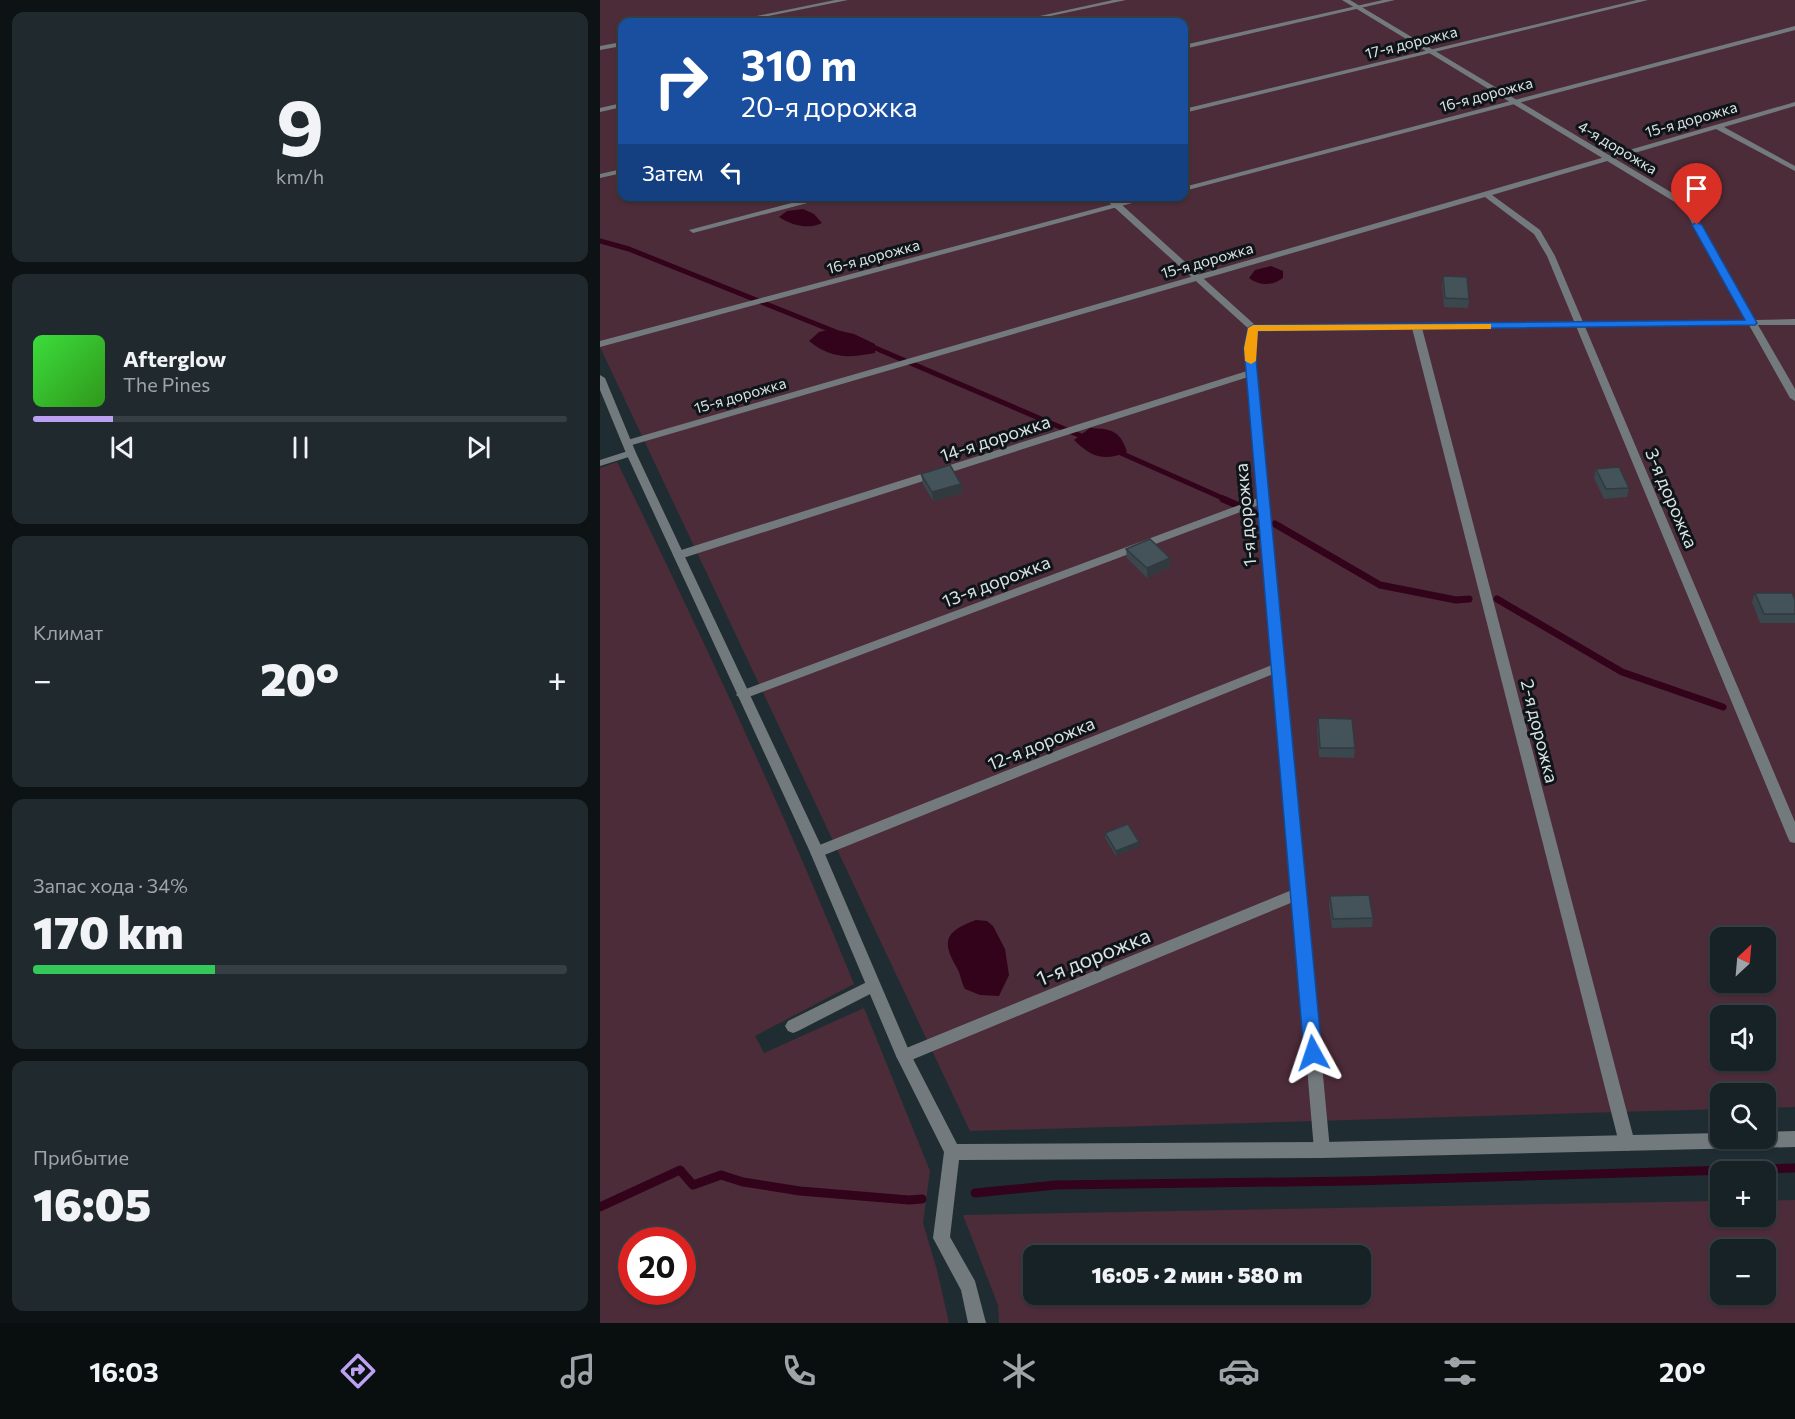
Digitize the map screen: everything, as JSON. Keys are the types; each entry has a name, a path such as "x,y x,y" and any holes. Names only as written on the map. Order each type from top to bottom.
{"street":[{"path":"752,18 845,0"},
{"path":"1034,18 1123,0"},
{"name":"4-я дорожка","path":"1345,0 1686,205 1795,398"},
{"path":"1188,46 1392,0"},
{"name":"17-я дорожка","path":"1188,110 1645,0"},
{"name":"16-я дорожка","path":"1188,188 1795,28"},
{"path":"600,48 618,45"},
{"name":"15-я дорожка","path":"600,463 629,448 896,365 1795,104"},
{"path":"600,110 618,106"},
{"path":"1718,127 1795,169"},
{"path":"600,176 618,172"},
{"name":"3-я дорожка","path":"1486,194 1537,231 1551,256 1582,325 1795,838"},
{"path":"693,230 810,201"},
{"path":"1112,201 1253,328 1418,328 1795,322"},
{"name":"16-я дорожка","path":"600,344 1136,201"},
{"name":"1-я дорожка","path":"1253,328 1250,348 1259,501 1278,667 1322,1150"},
{"name":"2-я дорожка","path":"1418,328 1627,1143"},
{"name":"14-я дорожка","path":"679,555 1252,373"},
{"path":"600,378 629,448 742,695 817,852 904,1056 952,1152 941,1238 969,1287 977,1323"},
{"name":"13-я дорожка","path":"742,695 1259,501"},
{"name":"12-я дорожка","path":"817,852 1278,667"},
{"name":"1-я дорожка","path":"904,1056 1298,894"},
{"path":"793,1026 873,985"},
{"path":"952,1152 1322,1150 1795,1139"}],"shaded area":[{"path":"600,0 1795,0 1795,1107 1776,1108 1776,1083 1710,1083 1710,1109 970,1131 600,347"},
{"path":"803,209 814,214 822,223 800,226 779,217 787,211"},
{"path":"1271,266 1283,271 1283,278 1266,284 1249,278 1255,270"},
{"path":"832,329 854,334 875,344 875,353 840,356 825,351 809,341 819,332"},
{"path":"1090,428 1114,432 1121,439 1127,452 1111,457 1092,454 1074,440"},
{"path":"617,462 740,721 854,984 755,1036 764,1053 864,1008 930,1171 923,1223 949,1323 600,1323 600,468"},
{"path":"976,920 987,921 993,926 1005,949 1009,975 999,996 980,995 965,989 949,950 949,937 953,932"},
{"path":"1795,1200 1795,1323 999,1323 998,1305 963,1215 1710,1201 1710,1227 1776,1227 1776,1201"}],"building":[{"path":"1443,276 1467,277 1469,299 1445,298"},
{"path":"950,465 961,484 932,492 921,474"},
{"path":"1619,467 1629,488 1606,489 1596,469"},
{"path":"1150,539 1170,558 1147,568 1126,549"},
{"path":"1755,593 1792,593 1795,600 1795,614 1764,614"},
{"path":"1318,718 1352,719 1355,748 1320,748"},
{"path":"1128,824 1139,842 1116,851 1105,833"},
{"path":"1369,895 1373,918 1333,919 1330,896"}],"waterway":[{"path":"600,241 629,249 836,332"},
{"path":"866,344 1088,439"},
{"path":"1114,450 1227,500"},
{"path":"1223,499 1255,513"},
{"path":"1275,524 1380,585 1456,600 1469,599"},
{"path":"1497,599 1622,672 1723,707"},
{"path":"975,1193 1056,1185 1354,1181 1795,1168"},
{"path":"600,1207 680,1170 693,1185 721,1175 743,1182 800,1191 909,1200 922,1199"}],"slow traffic":[{"path":"1251,361 1253,328 1487,327"}],"route":[{"path":"1313,1053 1250,348 1253,328 1752,323 1697,225"}]}
